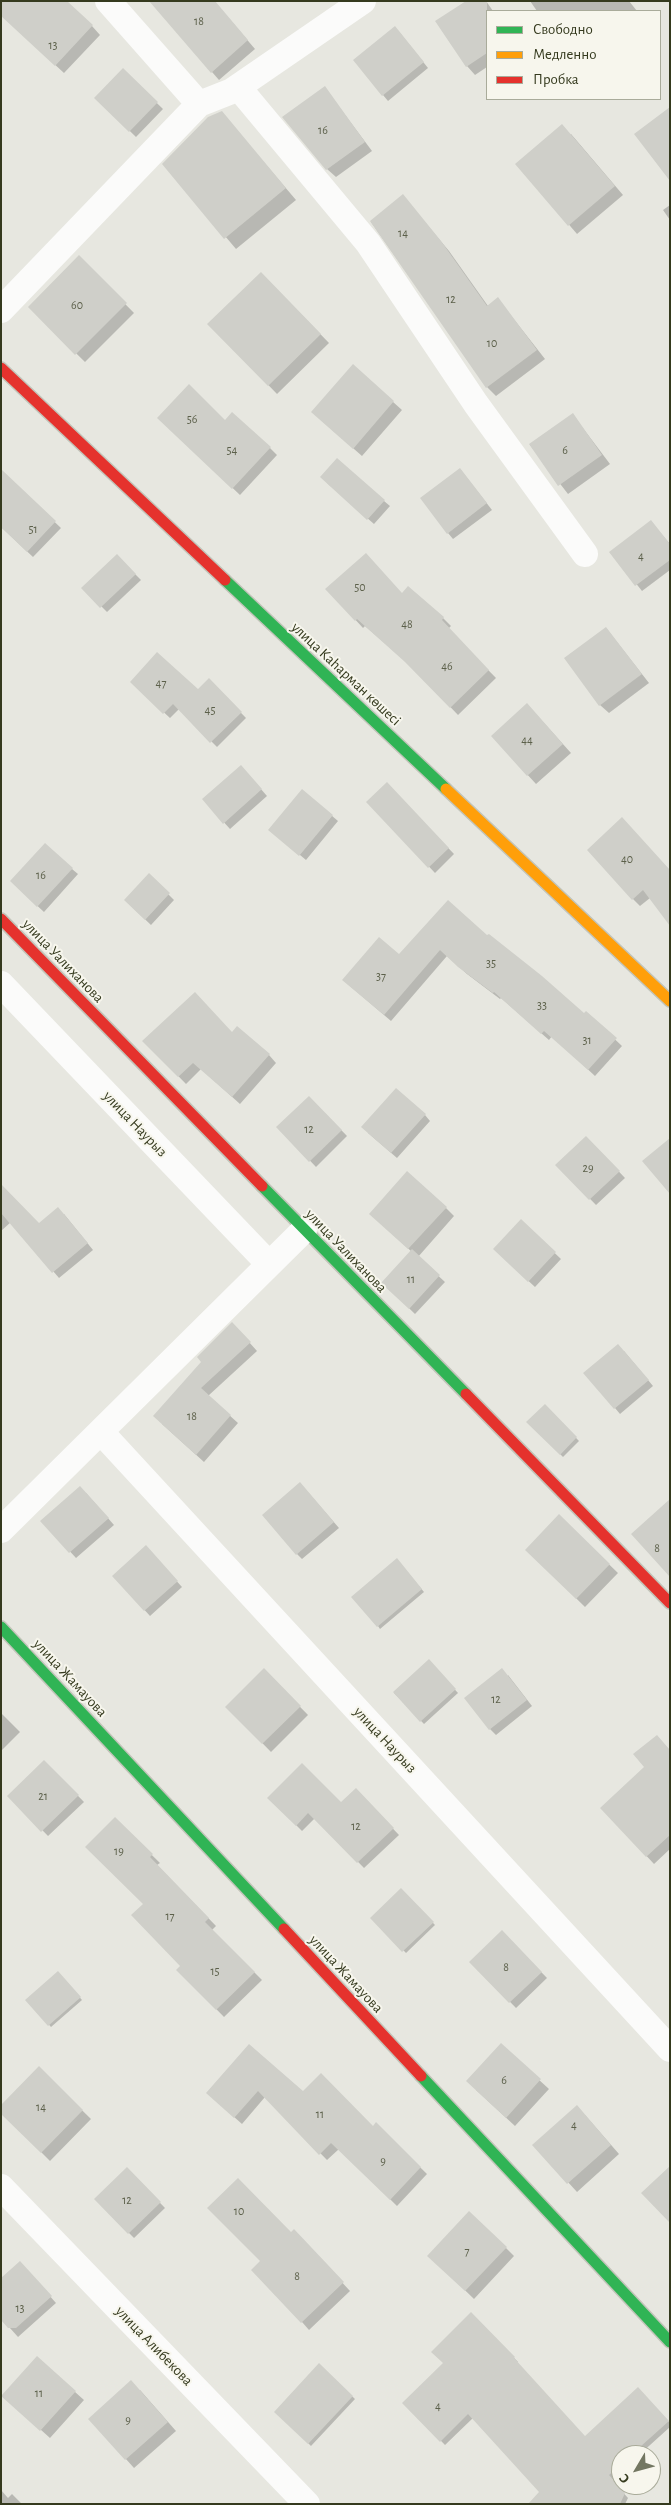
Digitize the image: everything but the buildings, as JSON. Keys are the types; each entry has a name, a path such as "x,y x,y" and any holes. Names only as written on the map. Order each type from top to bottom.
{"street":[{"path":"108,1 199,104"},
{"path":"1,310 199,104 238,87 363,1"},
{"path":"238,87 368,243 476,404 585,554"},
{"name":"улица Каһарман көшесі","path":"1,368 670,1001"},
{"name":"улица Уалиханова","path":"1,919 670,1603"},
{"name":"улица Наурыз","path":"1,984 268,1264"},
{"path":"1,1530 304,1230"},
{"name":"улица Наурыз","path":"101,1432 670,2048"},
{"name":"улица Жамауова","path":"1,1627 670,2342"},
{"name":"улица Алибекова","path":"1,2187 307,2504"}],"traffic: fast":[{"path":"225,580 446,789"},
{"path":"262,1186 466,1394"},
{"path":"1,1627 284,1929"},
{"path":"421,2076 670,2342"}],"traffic: slow":[{"path":"446,789 670,1001"}],"traffic: jam":[{"path":"1,368 225,580"},
{"path":"1,919 262,1186"},
{"path":"466,1394 670,1603"},
{"path":"284,1929 421,2076"}]}
